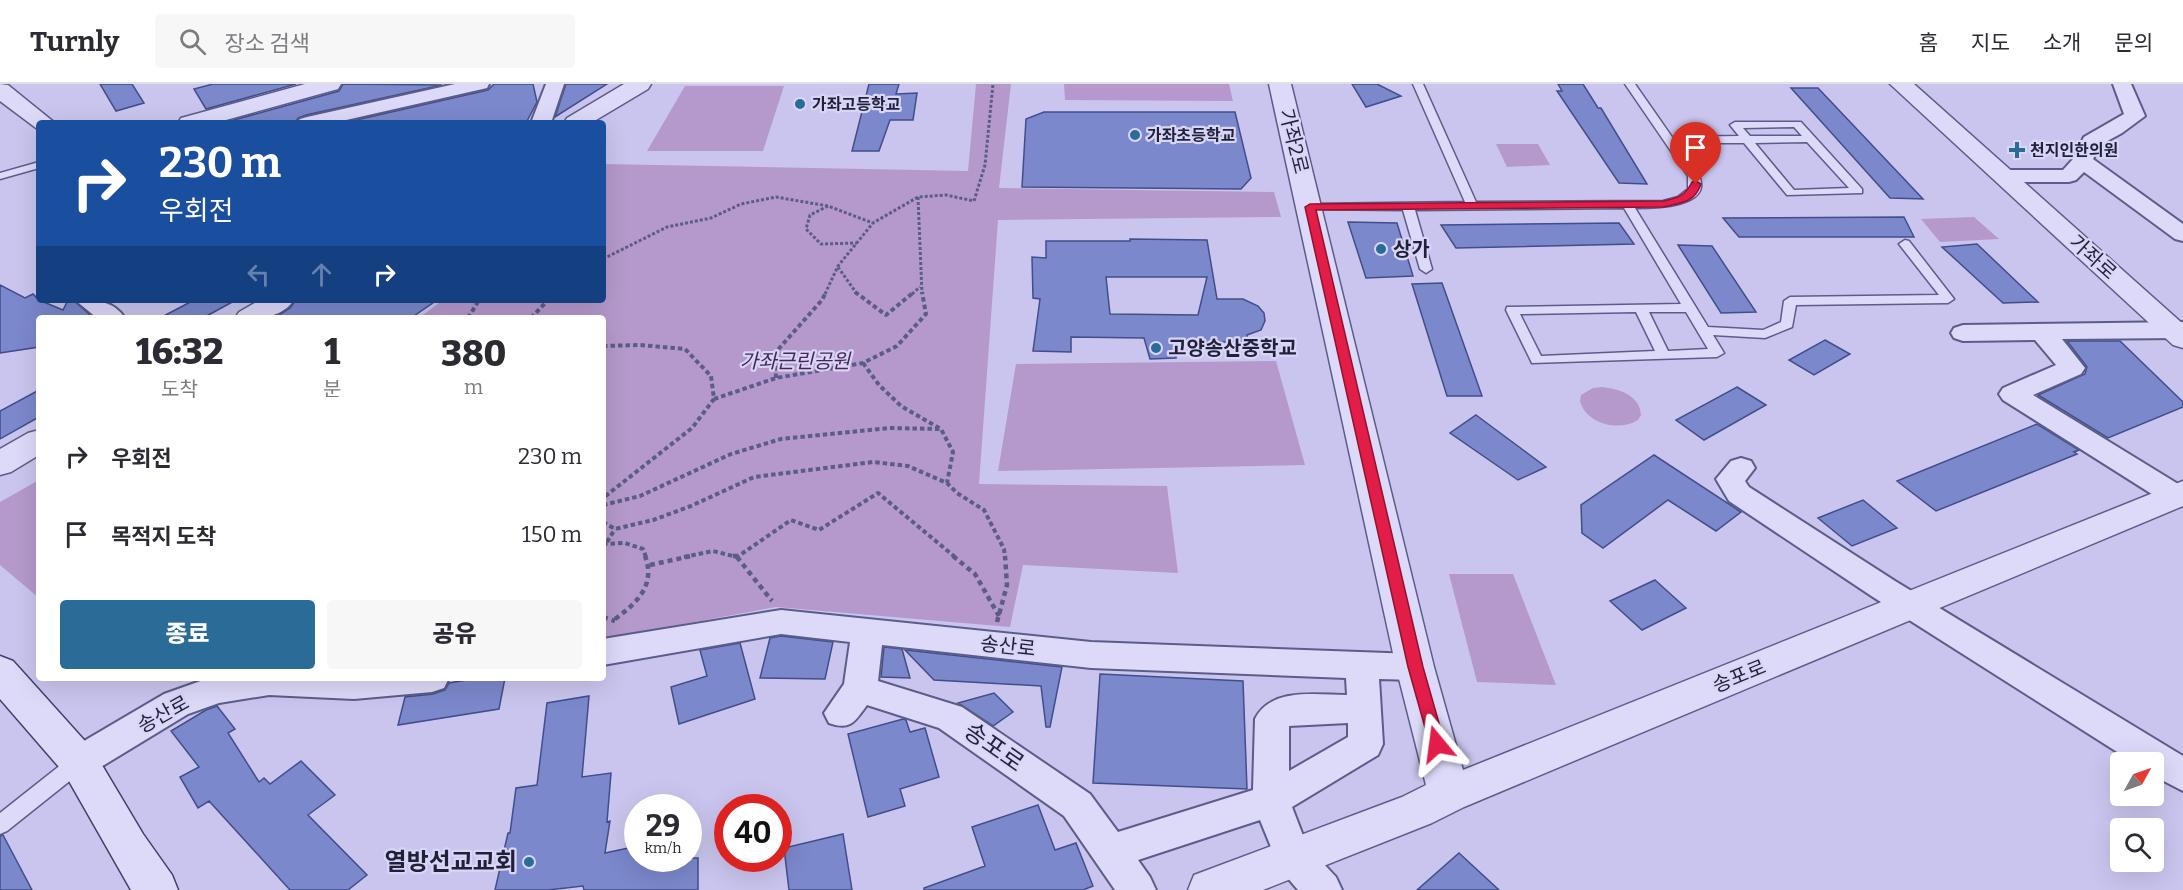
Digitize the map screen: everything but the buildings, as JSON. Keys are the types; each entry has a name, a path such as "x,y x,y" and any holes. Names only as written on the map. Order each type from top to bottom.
{"street":[{"path":"200,120 330,84"},
{"path":"320,120 480,84"},
{"path":"542,120 555,84"},
{"path":"580,120 640,84"},
{"name":"가좌2로","path":"1280,84 1415,667 1449,794"},
{"name":"가좌로","path":"1901,84 2180,333"},
{"path":"2004,176 2069,176 2082,161 2091,141 2134,116 2122,84"},
{"path":"0,90 40,120"},
{"path":"2082,161 2183,234"},
{"path":"91,303 109,315"},
{"path":"254,315 275,303"},
{"path":"2042,332 2072,368 2012,394 2180,495"},
{"path":"1962,333 2180,333"},
{"path":"0,464 36,443"},
{"path":"1741,468 1730,478 1739,494 1912,606 2183,775"},
{"name":"송포로","path":"1210,890 1417,810 1449,794 2180,495"},
{"name":"송산로","path":"606,651 781,622 1091,655 1415,667"},
{"name":"송포로","path":"868,631 851,701 950,717 1077,805 1137,890"},
{"path":"1110,852 1270,800 1366,744 1362,665"},
{"path":"0,672 79,762 128,848 156,890"},
{"name":"송산로","path":"79,762 176,704 218,689 269,681 364,685 403,681"},
{"path":"1323,890 1293,857 1270,800 1272,719 1285,710 1364,709"}],"lane":[{"path":"1418,84 1472,206"},
{"path":"1310,207 1628,205 1676,203 1686,199 1694,192 1696,184 1694,176 1630,84"},
{"path":"1797,124 1810,139 1858,191 1791,193 1735,125 1797,124"},
{"path":"1668,140 1810,139"},
{"path":"0,176 36,166"},
{"path":"1628,205 1691,308 1717,353 1537,360 1512,310 1691,308"},
{"path":"1408,206 1426,269"},
{"path":"1704,331 1765,334 1787,324 1790,301 1948,299 1905,244"},
{"path":"1641,309 1663,356"},
{"path":"0,825 79,762"}],"path":[{"path":"776,378 775,353 822,300 838,266 873,223 918,197 946,195 974,201 985,165 993,84"},
{"path":"606,258 667,227 711,218 741,204 776,197 828,206 873,223"},
{"path":"606,496 692,428 714,399 776,378 863,363 897,346 926,314 921,287 918,197"},
{"path":"828,206 810,215 806,229 821,244 857,243"},
{"path":"838,266 855,292 886,315 921,287"},
{"path":"534,315 545,303"},
{"path":"606,346 640,345 685,349 711,376 714,399"},
{"path":"863,363 879,385 901,406 941,429 953,452 947,483"},
{"path":"606,504 640,496 731,454 781,439 889,428 941,429"},
{"path":"606,542 615,530 653,520 691,506 754,477 799,474 873,462 908,466 947,483 957,494 984,510 1004,549 1008,585 995,626"},
{"path":"737,556 791,520 819,530 878,493 975,574 999,617"},
{"path":"606,524 615,530"},
{"path":"606,543 625,543 643,549 650,565 647,591 633,607 615,619"},
{"path":"650,565 713,551 737,556 776,607"}],"green space":[{"name":"가좌근린공원","path":"976,84 1011,84 999,188 1274,192 1281,217 998,220 979,484 1167,486 1178,573 1023,565 1010,627 776,607 606,638 606,315 423,315 439,303 606,303 606,164 968,171"},
{"path":"1064,84 1229,84 1233,101 1065,100"},
{"path":"685,86 784,86 763,151 647,151"},
{"path":"1496,144 1538,144 1550,165 1507,167"},
{"path":"1974,217 1999,239 1940,242 1921,219"},
{"path":"1276,361 1305,465 998,471 1016,364"},
{"path":"1602,387 1622,391 1633,398 1640,408 1641,415 1638,420 1630,424 1613,425 1604,424 1589,415 1583,409 1580,401 1581,395 1593,388"},
{"path":"36,482 36,595 0,565 0,502"},
{"path":"1449,574 1513,574 1556,685 1477,682"}],"place":[{"name":"가좌고등학교","path":"800,104"},
{"name":"가좌초등학교","path":"1135,135"},
{"name":"천지인한의원","path":"2017,150"},
{"name":"상가","path":"1381,249"},
{"name":"고양송산중학교","path":"1156,348"},
{"name":"열방선교교회","path":"529,862"}],"route":[{"path":"1437,744 1415,667 1310,207 1663,204 1686,199 1694,192 1696,184"}]}
